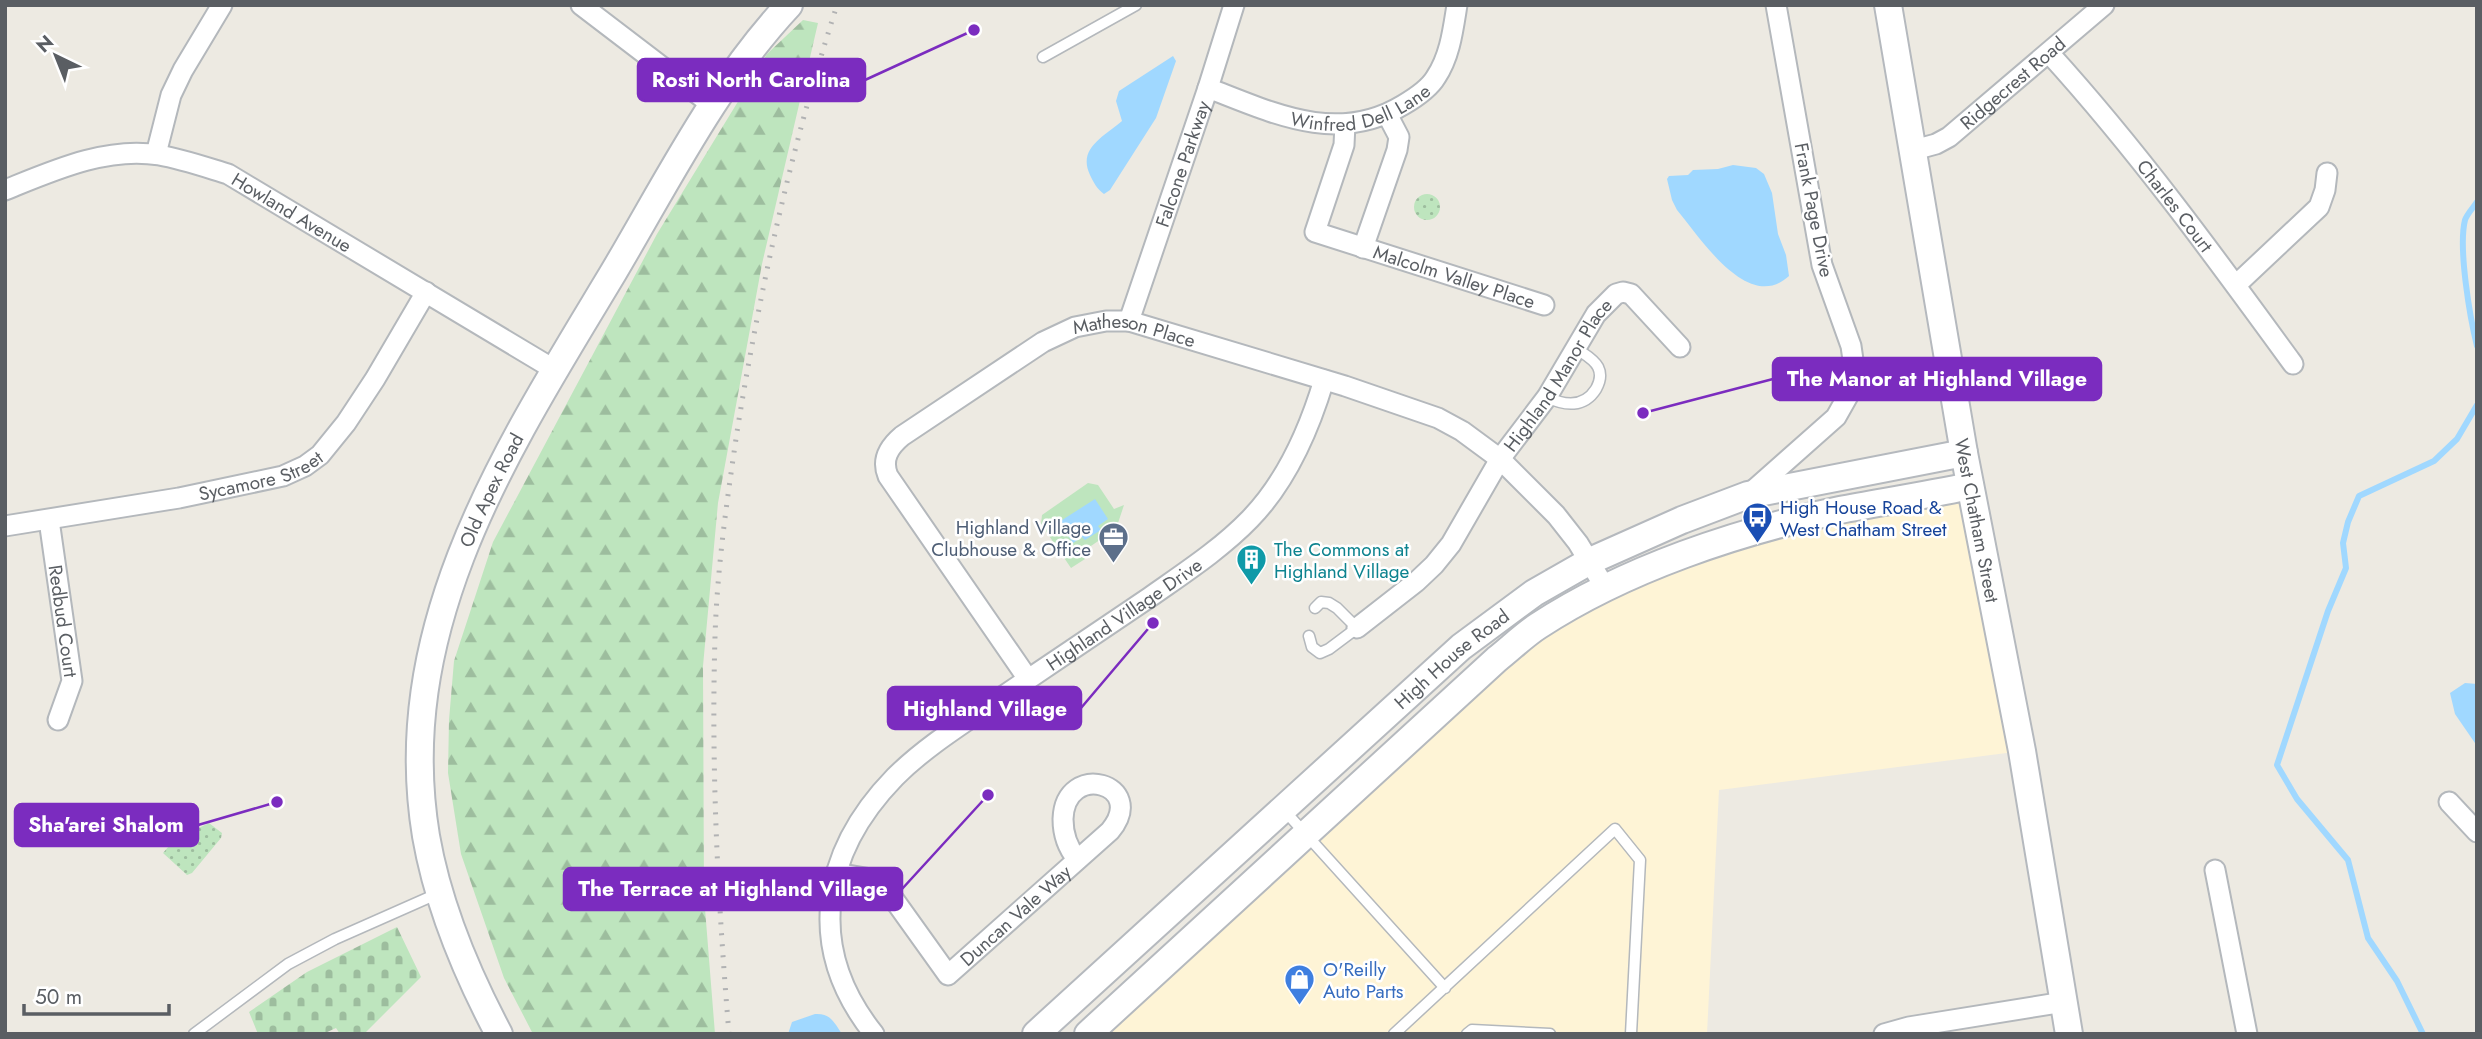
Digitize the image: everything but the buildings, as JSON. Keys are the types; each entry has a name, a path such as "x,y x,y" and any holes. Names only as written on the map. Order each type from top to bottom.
{"main road":[{"name":"Old Apex Road","path":"499,1034 457,945 439,893 426,836 420,785 422,704 432,645 467,537 555,370 712,105 789,5"},
{"name":"West Chatham Street","path":"1888,5 1964,453 2022,751 2069,1034"},
{"name":"High House Road","path":"1036,1034 1461,646 1534,593 1590,561 1682,520 1748,495 1964,453"},
{"name":"High House Road","path":"1088,1034 1497,659 1537,627 1606,589 1657,566 1755,532 1840,510 1970,486"}],"street":[{"path":"156,154 177,83 193,51 222,5"},
{"path":"581,5 712,105"},
{"name":"Falcone Parkway","path":"1129,321 1234,5"},
{"name":"Winfred Dell Lane","path":"1208,88 1313,124 1345,124 1387,114 1411,100 1435,79 1446,58 1457,5"},
{"name":"Frank Page Drive","path":"1748,495 1836,417 1849,394 1854,367 1851,346 1822,265 1776,5"},
{"name":"Ridgecrest Road","path":"1914,150 1949,137 2104,5"},
{"name":"Charles Court","path":"2049,53 2115,127 2293,364"},
{"name":"Malcolm Valley Place","path":"1363,248 1397,150 1399,137 1387,114"},
{"name":"Malcolm Valley Place","path":"1345,124 1344,145 1315,232 1544,305"},
{"name":"Howland Avenue","path":"5,190 81,163 115,155 156,154 195,163 228,174 555,370"},
{"path":"2236,285 2319,207 2327,173"},
{"name":"Sycamore Street","path":"5,526 179,498 283,476 305,466 320,455 346,423 426,292"},
{"name":"Highland Manor Place","path":"1357,628 1416,582 1451,544 1500,459 1547,397 1596,314 1612,298 1623,292 1635,297 1680,346"},
{"name":"Matheson Place","path":"1028,679 888,476 886,457 902,436 1043,342 1075,327 1106,321 1129,321 1324,380 1438,418 1462,431 1500,459 1556,516 1590,561 1606,589"},
{"name":"Highland Village Drive","path":"874,1034 850,1000 839,977 833,957 829,918 836,873 856,827 894,778 930,747 1194,566 1249,520 1269,498 1291,463 1306,433 1324,380"},
{"name":"Redbud Court","path":"49,520 72,681 58,720"},
{"path":"2449,802 2477,832"},
{"name":"Duncan Vale Way","path":"836,873 871,879 885,887 948,975 1077,859"},
{"path":"2216,870 2247,1034"},
{"path":"1884,1034 1909,1027 2064,1002"}],"lane":[{"path":"1042,57 1136,5"},
{"path":"1547,397 1567,404 1586,401 1593,394 1599,384 1600,371 1590,358 1577,349"},
{"path":"1309,636 1312,647 1320,653 1357,628 1329,603 1321,602 1315,608"},
{"path":"1283,809 1445,988"},
{"path":"1394,1034 1615,829 1640,860 1631,1034"},
{"path":"194,1034 288,964 335,939 439,893"},
{"path":"1467,1034 1472,1030 1550,1034"}],"shaded area":[{"path":"1959,486 2022,751 1719,790 1707,1034 1089,1034 1537,627 1657,566"}],"green space":[{"path":"803,20 818,23 762,264 718,503 703,666 704,896 715,1034 533,1034 504,978 461,854 448,773 454,661 493,542 657,234 767,54"},
{"path":"1427,194 1436,198 1440,207 1436,216 1427,220 1418,216 1414,207 1418,198"},
{"path":"1088,483 1098,485 1114,509 1124,505 1116,529 1082,552 1085,559 1071,568 1041,524 1042,515"},
{"path":"209,823 222,833 221,838 192,873 187,875 163,853 174,840"},
{"path":"397,927 421,977 364,1034 340,1034 336,1028 323,1034 258,1034 249,1012 307,972"}],"water":[{"path":"1173,56 1176,61 1156,118 1110,190 1104,194 1090,175 1087,157 1095,144 1122,121 1116,101 1119,91"},
{"path":"1733,165 1756,168 1764,174 1772,193 1778,234 1786,255 1789,276 1773,285 1757,286 1726,267 1698,237 1672,200 1667,179 1669,176 1688,175 1693,170 1718,169"},
{"path":"1095,499 1108,519 1098,526 1101,530 1085,540 1082,537 1073,543 1059,522"},
{"path":"2465,683 2477,684 2477,746 2455,714 2450,693"},
{"path":"815,1014 828,1017 842,1034 788,1034 792,1022"}],"waterway":[{"path":"2477,202 2465,220 2463,232 2468,301 2477,346"},
{"path":"2423,1034 2397,981 2368,938 2348,860 2297,799 2277,765 2328,611 2346,568 2343,543 2359,496 2434,461 2457,439 2477,405"}],"railway":[{"path":"729,1034 715,786 715,637 720,560 737,432 767,271 792,164 837,5"}],"place":[{"name":"Rosti North Carolina","path":"974,30"},
{"name":"The Manor at Highland Village","path":"1643,413"},
{"name":"High House Road & West Chatham Street","path":"1757,545"},
{"name":"Highland Village Clubhouse & Office","path":"1114,565"},
{"name":"The Commons at Highland Village","path":"1251,587"},
{"name":"Highland Village","path":"1153,623"},
{"name":"The Terrace at Highland Village","path":"988,795"},
{"name":"Sha'arei Shalom","path":"277,802"},
{"name":"O'Reilly Auto Parts","path":"1300,1007"}]}
